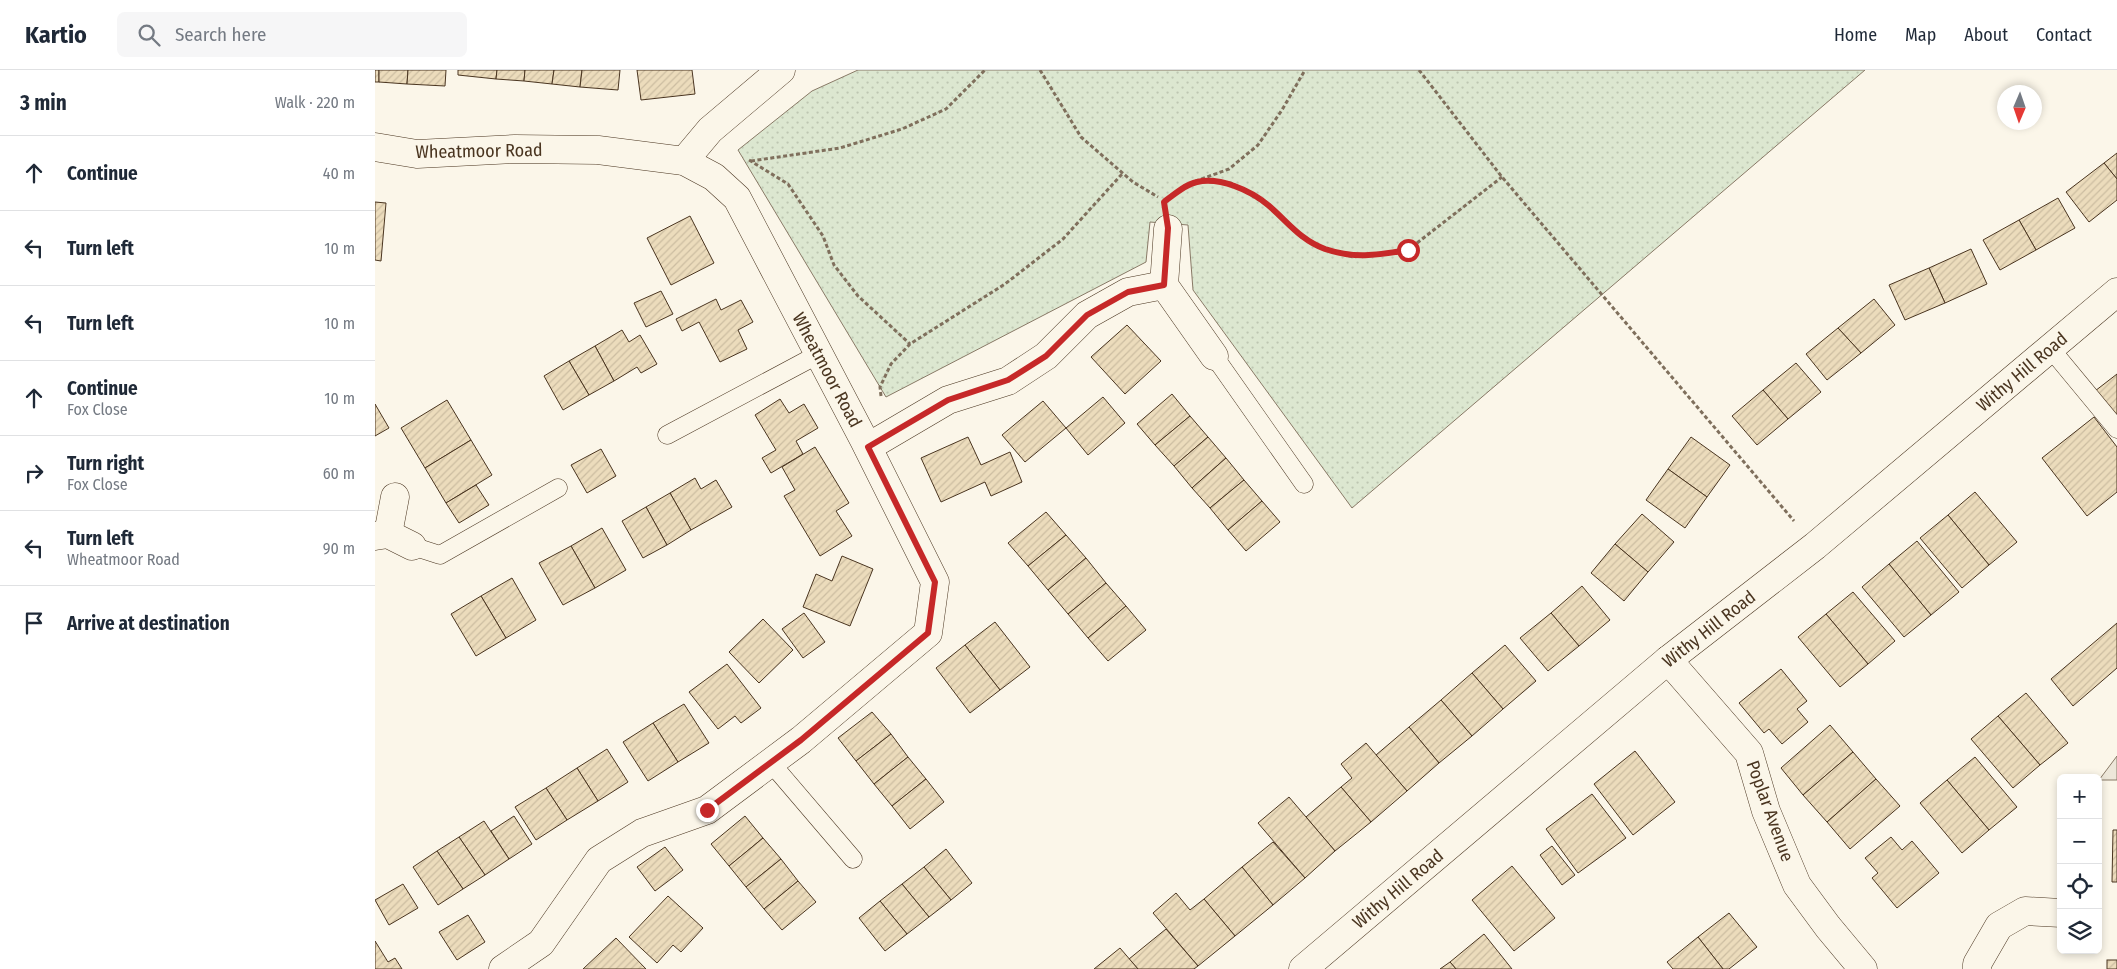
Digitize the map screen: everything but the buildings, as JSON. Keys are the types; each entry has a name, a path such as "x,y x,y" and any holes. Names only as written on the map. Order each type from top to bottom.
{"street":[{"path":"683,161 710,130 781,70"},
{"name":"Wheatmoor Road","path":"375,147 417,154 515,149 598,150 683,161 714,177 737,198 866,444 935,582 928,633 771,763 707,810 641,833 599,860 541,942 503,969"},
{"path":"1168,228 1164,285 1214,356"},
{"path":"866,444 948,400 1008,380 1046,356 1087,315 1128,292 1164,285"},
{"name":"Withy Hill Road","path":"1303,969 1668,660 1815,546 2117,292"},
{"path":"395,497 381,535 412,546"},
{"name":"Poplar Avenue","path":"1668,660 1749,752 1766,811 1797,884 1827,927 1863,969"},
{"path":"1977,969 1977,964 1999,926 2025,912 2057,913"}],"lane":[{"path":"2050,348 2117,429"},
{"path":"667,435 819,354"},
{"path":"1214,356 1304,484"},
{"path":"412,546 440,555 558,488"},
{"path":"771,763 853,859"}],"path":[{"path":"750,161 841,148 902,130 945,109 985,70"},
{"path":"1040,70 1081,137 1122,174 1164,202 1168,228"},
{"path":"1164,202 1196,182 1229,169 1259,145 1305,70"},
{"path":"1419,70 1502,177 1815,546"},
{"path":"710,130 750,161 788,184 823,236 835,265 858,296 910,344"},
{"path":"866,444 875,432 882,414 880,387 891,364 910,344 1005,284 1063,239 1122,174"},
{"path":"1196,182 1231,183 1267,204 1301,237 1323,248 1353,256 1408,250 1502,177"}],"green space":[{"path":"858,70 1865,70 1352,508 1193,290 1188,225 1150,222 1146,262 886,397 738,150 812,91"}],"shaded area":[{"path":"2117,756 2117,780 2102,780 2102,776"}],"route":[{"path":"707,810 801,740 928,633 935,582 868,447 948,400 1008,380 1046,356 1087,315 1128,292 1164,285 1168,228 1164,202 1196,182 1231,183 1267,204 1301,237 1323,248 1353,256 1408,250"}]}
